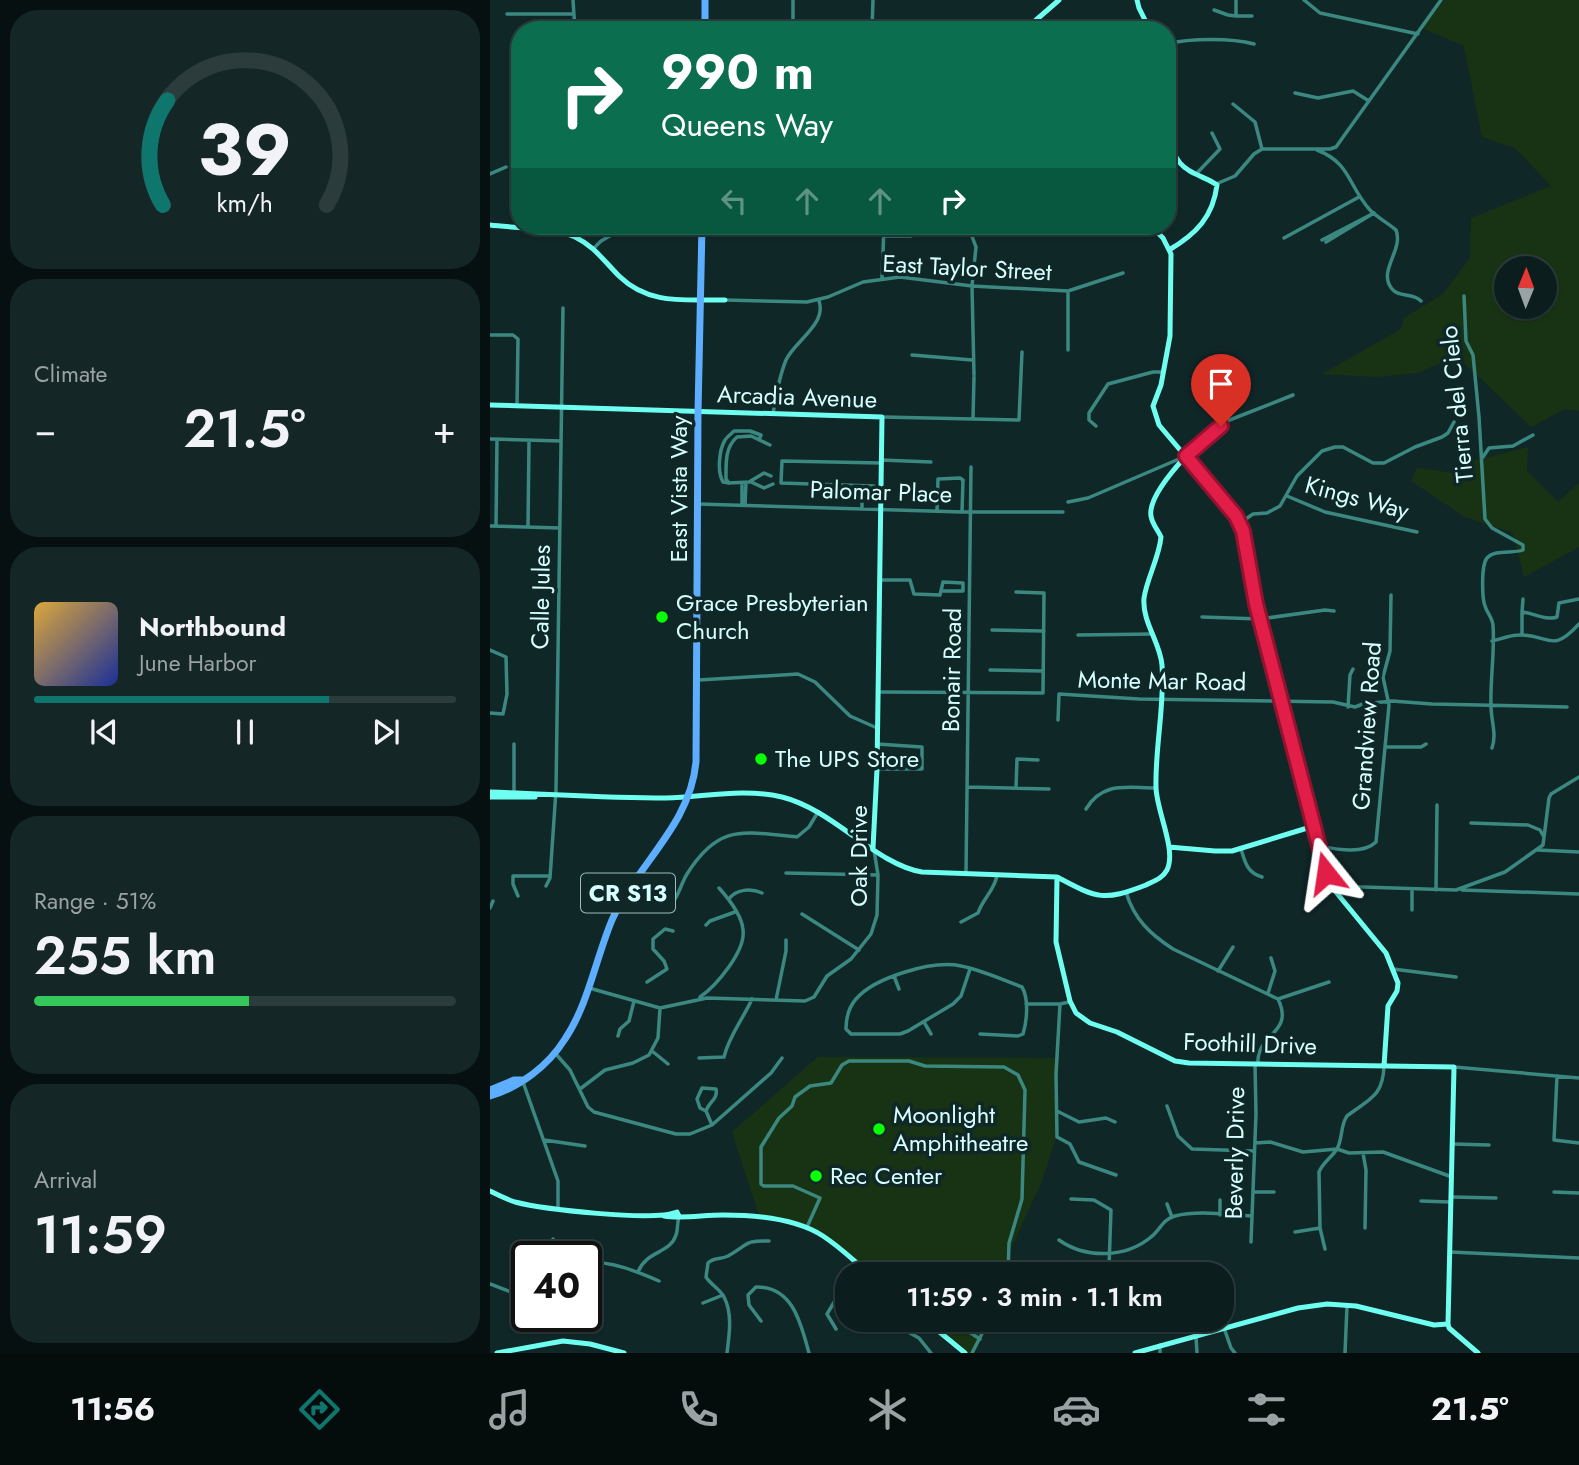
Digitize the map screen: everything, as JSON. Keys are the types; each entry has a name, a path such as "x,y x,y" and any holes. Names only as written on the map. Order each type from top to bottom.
{"main road":[{"path":"705,0 705,21"},
{"name":"East Vista Way","path":"490,1096 518,1085 555,1053 578,1017 612,919 671,831 688,797 696,760 702,235"},
{"name":"East Vista Way","path":"490,1090 514,1080 522,1080"}],"street":[{"path":"573,0 574,21"},
{"path":"793,0 793,21"},
{"path":"872,21 873,0"},
{"path":"1035,21 1059,0"},
{"path":"1137,0 1146,21"},
{"path":"1236,0 1236,16"},
{"path":"1304,0 1320,13 1418,34"},
{"path":"1176,151 1181,164 1216,184 1235,176 1254,154 1262,149 1336,147 1441,0"},
{"path":"1214,10 1228,15 1252,16"},
{"path":"507,14 573,14"},
{"path":"1176,42 1254,44"},
{"path":"1296,93 1318,98 1353,91 1370,101"},
{"path":"1233,103 1255,122 1262,149"},
{"path":"1196,174 1220,149 1212,133"},
{"path":"1312,149 1338,160 1359,197 1398,234 1399,244 1387,275 1391,288 1399,294 1415,295 1421,300"},
{"path":"490,174 506,167"},
{"path":"1170,250 1191,237 1207,219 1216,199 1216,184"},
{"path":"1284,238 1359,197"},
{"path":"1324,241 1374,214"},
{"path":"490,225 511,226"},
{"path":"568,235 594,248 611,235"},
{"path":"971,235 976,247 972,286 973,419"},
{"path":"1161,235 1170,250 1170,336 1153,406 1155,417 1240,523 1261,619 1331,886 1386,953 1398,983 1388,1006 1384,1080 1380,1090 1343,1121 1337,1149 1319,1171 1320,1228 1325,1249"},
{"path":"882,278 883,236 912,236"},
{"name":"East Taylor Street","path":"594,248 629,285 647,295 665,300 819,300 863,282 882,278 917,278 972,286 1068,291"},
{"path":"1068,350 1068,291 1123,273"},
{"name":"Tierra del Cielo","path":"1465,296 1466,341 1474,355 1486,523 1523,545 1523,550 1519,552 1498,553 1489,556 1485,561 1484,604 1492,620 1491,706 1495,739 1492,748"},
{"path":"773,414 783,367 794,348 819,318 819,300"},
{"name":"Calle Jules","path":"546,886 550,876 556,796 563,308"},
{"path":"490,335 513,335 518,339 517,406"},
{"name":"Arcadia Avenue","path":"490,405 1019,420 1022,352"},
{"path":"912,355 973,360"},
{"path":"1096,426 1089,420 1089,413 1103,396 1108,384 1153,372 1163,372"},
{"path":"490,794 688,797 761,793 790,800 818,812 909,869 1057,877 1091,895 1109,896 1158,880 1170,863 1169,847 1158,812 1156,788 1162,663 1144,610 1144,597 1161,537 1150,513 1165,481 1186,456 1227,421 1293,395"},
{"name":"Oak Drive","path":"587,987 660,1008 698,999 811,999 827,976 851,959 871,934 876,923 878,875 873,848 877,769 882,417"},
{"path":"1240,523 1253,514 1274,510 1287,496 1297,477 1322,451 1343,447 1373,463 1384,463 1442,437 1448,433 1454,422"},
{"path":"770,445 759,440 761,435 750,431 734,431 725,439 720,458 720,477 723,482 746,483 764,488 773,484"},
{"path":"1482,459 1489,448 1513,446 1533,435"},
{"path":"490,439 562,441"},
{"path":"497,439 493,526 560,528"},
{"path":"527,527 529,440"},
{"path":"1068,502 1088,498 1186,456"},
{"path":"874,486 781,483 782,461 931,462"},
{"name":"Bonair Road","path":"966,873 971,467"},
{"path":"746,483 763,474 771,476"},
{"path":"937,511 938,479 960,478 963,480 962,512"},
{"path":"743,505 746,483"},
{"path":"862,486 862,508"},
{"name":"Kings Way","path":"1287,496 1325,512 1418,533"},
{"name":"Palomar Place","path":"698,504 962,512 1063,512"},
{"path":"879,580 910,580 914,594 940,595 943,582 963,583 963,591 942,591"},
{"path":"990,670 1044,671 1044,593 1016,592"},
{"name":"Grandview Road","path":"1319,846 1362,849 1369,848 1376,842 1390,701 1383,673 1390,651 1391,595"},
{"path":"1522,612 1536,613 1551,619 1557,617 1559,603 1579,598"},
{"path":"1522,635 1523,599"},
{"path":"1202,617 1261,619 1334,611"},
{"path":"1492,641 1522,635 1555,641 1565,638 1579,624"},
{"path":"992,630 1044,631"},
{"path":"1078,635 1153,634"},
{"path":"490,650 506,657 507,694 503,714 490,713"},
{"path":"1348,707 1350,674 1353,669"},
{"name":"Monte Mar Road","path":"878,692 1043,693 1044,671"},
{"path":"696,680 798,674 814,682 850,716 877,728"},
{"name":"Monte Mar Road","path":"1058,720 1059,694 1333,702 1348,707 1390,701 1567,707"},
{"path":"513,793 514,744"},
{"path":"877,744 922,747 922,769 877,769"},
{"path":"1385,747 1421,747 1426,744"},
{"path":"1016,788 1017,760 1038,761"},
{"path":"1456,890 1505,872 1538,850 1545,838 1549,798 1579,777"},
{"path":"968,787 1049,789"},
{"path":"1086,809 1094,796 1113,788 1156,788"},
{"path":"490,794 556,796"},
{"path":"1436,890 1437,805"},
{"path":"626,895 632,901 641,902 675,899 687,874 708,846 720,837 749,833 797,836 809,827 818,812"},
{"path":"1471,823 1528,825 1541,830 1545,838"},
{"path":"1169,847 1221,852 1241,849 1314,826"},
{"path":"857,837 866,840 874,836"},
{"path":"1241,849 1247,867 1262,877"},
{"path":"1538,850 1579,852"},
{"path":"786,873 878,875"},
{"path":"961,922 978,913 982,902 995,887 997,875"},
{"path":"518,896 513,876 550,876"},
{"path":"1026,1004 1060,1004 1070,1001 1056,942 1057,877"},
{"path":"1331,886 1579,894"},
{"path":"698,999 719,981 738,949 743,929 729,899 719,888"},
{"path":"729,899 731,895 747,890 762,893"},
{"path":"1412,890 1412,910"},
{"path":"1126,892 1138,920 1159,940 1278,999 1329,982"},
{"path":"490,908 493,901"},
{"path":"706,925 736,912"},
{"path":"802,914 859,950"},
{"path":"647,982 667,969 664,961 653,949 653,939 665,929 673,931"},
{"path":"776,1000 786,940"},
{"path":"1218,971 1233,947"},
{"path":"1268,993 1275,971 1271,958"},
{"path":"971,968 961,996 924,1022 900,1034 851,1034 846,1029 850,1006 869,989 894,976 946,965 971,968 1022,986 1025,990 1023,1034 980,1034"},
{"path":"1393,970 1456,977"},
{"path":"894,976 899,989"},
{"path":"727,1064 726,1043 741,1023 752,999"},
{"name":"Beverly Drive","path":"1251,1242 1256,1064 1260,1046 1282,1023 1278,999"},
{"path":"618,1036 620,1029 629,1021 634,1001"},
{"name":"Foothill Drive","path":"1070,1001 1083,1020 1117,1032 1175,1061 1454,1067"},
{"path":"1060,1004 1059,1063 1056,1074 1057,1137 1070,1144 1079,1162 1116,1175"},
{"path":"580,1089 606,1070 643,1059 652,1051 658,1038 660,1008"},
{"path":"924,1022 931,1034"},
{"path":"652,1051 668,1064"},
{"path":"555,1053 570,1070 588,1107 594,1112 685,1134 703,1131 712,1125 771,1073 782,1058"},
{"path":"699,1058 722,1059 725,1054"},
{"path":"807,1227 820,1198 793,1186 761,1184 761,1147 779,1118 792,1106 795,1097 810,1086 831,1083 842,1065 856,1060 909,1061 925,1066 1004,1067 1018,1075 1025,1090 1022,1199 1009,1243 1008,1262"},
{"path":"1478,1353 1448,1324 1454,1067 1579,1078"},
{"path":"1557,1076 1554,1140 1579,1143"},
{"path":"522,1080 558,1181 558,1208"},
{"path":"706,1111 716,1099 716,1089 702,1088 697,1099 699,1108 706,1111 712,1125"},
{"path":"1167,1106 1178,1136 1192,1149 1254,1151"},
{"path":"1057,1111 1079,1122 1106,1118 1115,1122"},
{"path":"544,1140 585,1146"},
{"path":"1255,1143 1270,1142 1303,1152 1337,1149 1349,1153 1388,1153 1453,1177"},
{"path":"1453,1144 1489,1145"},
{"path":"1363,1152 1366,1170 1365,1228"},
{"path":"490,1191 517,1202 636,1216 688,1215 783,1220 807,1227 834,1243 856,1262"},
{"path":"1253,1192 1274,1192"},
{"path":"1554,1192 1579,1193"},
{"path":"1420,1201 1496,1198"},
{"path":"1071,1199 1094,1200 1111,1210 1110,1262"},
{"path":"1220,1200 1220,1215"},
{"path":"1167,1204 1172,1217"},
{"path":"638,1272 647,1257 671,1244 676,1236 676,1216"},
{"path":"1059,1240 1093,1252 1118,1254 1134,1249 1172,1217 1252,1216"},
{"path":"1295,1232 1320,1228"},
{"path":"727,1353 729,1321 723,1295 706,1277 709,1261 727,1256 749,1241 769,1241"},
{"path":"1450,1252 1579,1258"},
{"path":"602,1263 659,1281"},
{"path":"490,1284 511,1292"},
{"path":"761,1321 749,1305 748,1295 756,1287 777,1291 788,1299 795,1310 809,1353"},
{"path":"703,1303 723,1295"},
{"path":"835,1301 827,1314 835,1327"},
{"path":"1234,1325 1306,1306 1347,1305 1434,1325 1448,1324"},
{"path":"1345,1353 1347,1305"},
{"path":"908,1332 919,1338 931,1353"},
{"path":"940,1332 965,1353"},
{"path":"969,1332 980,1339"},
{"path":"972,1353 983,1332"},
{"path":"1194,1332 1197,1353"},
{"path":"1135,1353 1210,1332"},
{"path":"1225,1332 1235,1353"},
{"path":"497,1353 563,1341 624,1353"},
{"path":"1160,1345 1160,1353"}],"green space":[{"path":"1444,0 1579,0 1579,411 1565,409 1531,427 1457,356 1417,373 1376,377 1322,374 1401,329 1404,318 1443,294 1470,258 1471,218 1551,186 1515,148 1482,137 1464,46 1422,28"},
{"path":"1528,447 1527,471 1558,502 1579,483 1579,547 1524,577 1513,533 1465,517 1411,481 1417,468 1461,474 1469,462"},
{"path":"818,1057 1059,1058 1056,1137 1042,1181 1009,1253 1009,1262 856,1262 831,1241 806,1227 760,1218 732,1132"},
{"path":"940,1332 984,1332 974,1353 965,1353"}],"place":[{"name":"Grace Presbyterian Church","path":"662,617"},
{"name":"The UPS Store","path":"761,759"},
{"name":"Moonlight Amphitheatre","path":"879,1129"},
{"name":"Rec Center","path":"816,1176"}],"route":[{"path":"1221,426 1186,456 1236,516 1243,531 1256,604 1326,873"}]}
